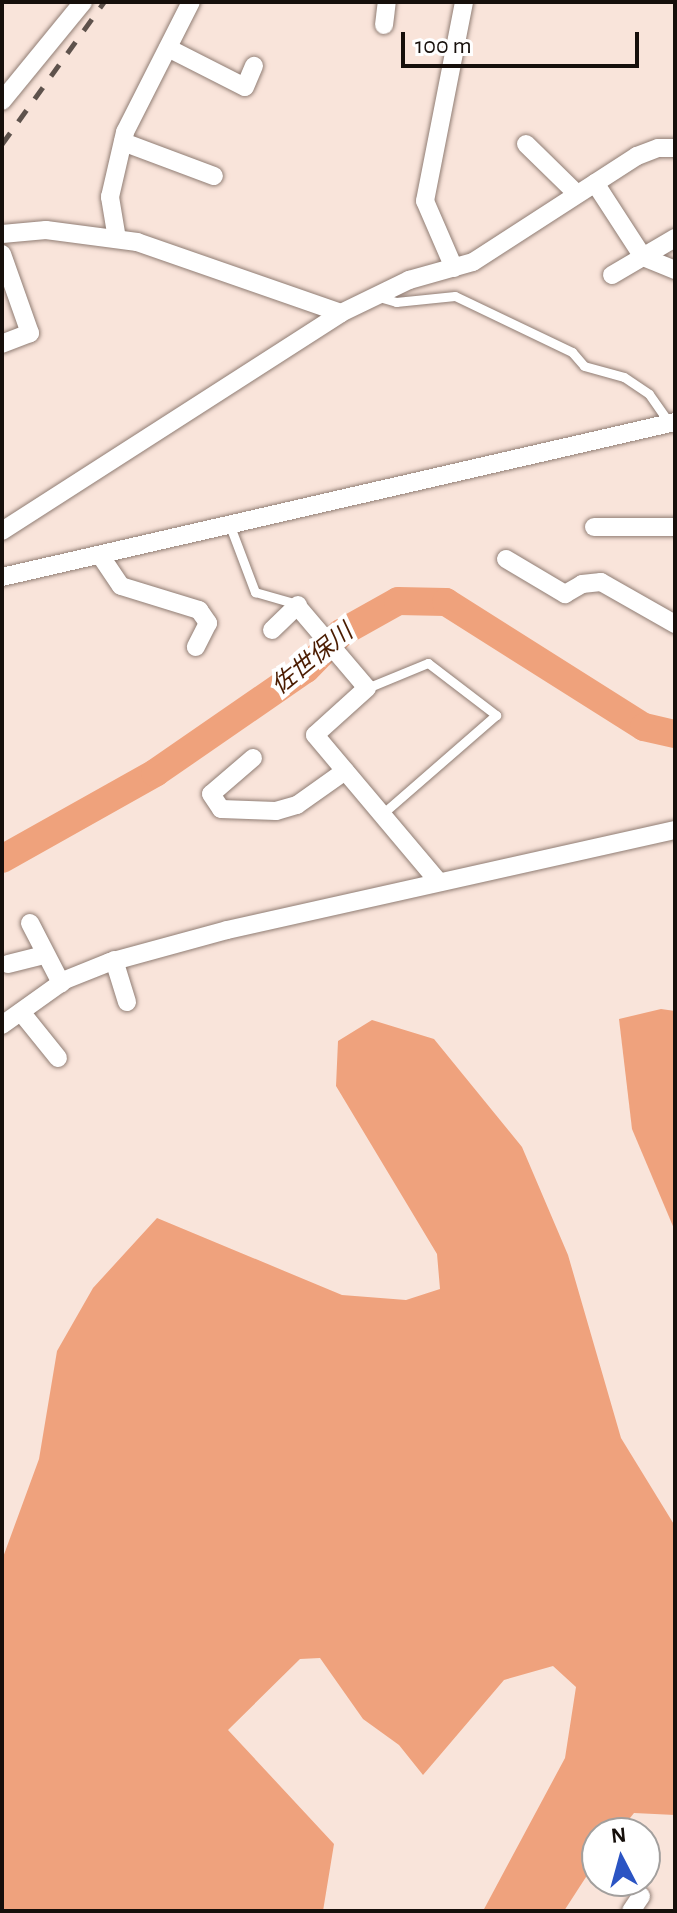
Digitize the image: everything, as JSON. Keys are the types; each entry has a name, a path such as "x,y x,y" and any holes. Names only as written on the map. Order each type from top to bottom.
{"street":[{"path":"2,101 83,2"},
{"path":"117,239 110,197 123,142 191,2"},
{"path":"384,25 387,2"},
{"path":"454,268 425,201 464,2"},
{"path":"168,48 245,87 254,66"},
{"path":"123,142 214,176"},
{"path":"526,144 577,194"},
{"path":"2,531 341,313 374,295 473,262 647,152 675,148"},
{"path":"595,183 643,257 650,264 675,270"},
{"path":"2,234 46,230 117,239 188,258 341,313"},
{"path":"612,275 675,238"},
{"path":"2,254 30,333 2,344"},
{"path":"2,577 672,423"},
{"path":"594,527 675,527"},
{"path":"100,555 121,586 199,610 208,623 196,647"},
{"path":"506,559 565,594 582,584 601,582 675,624"},
{"path":"272,630 298,606 333,654 367,688 315,735 439,882"},
{"path":"253,758 211,794 221,809 276,811 297,805 345,771"},
{"path":"2,1025 61,983 114,960 439,882 675,830"},
{"path":"30,923 43,955 61,983"},
{"path":"8,964 43,955"},
{"path":"114,960 127,1002"},
{"path":"21,1012 58,1051"}],"lane":[{"path":"374,295 396,302 455,296 572,352 584,366 624,377 649,394 672,423"},
{"path":"230,526 255,592 298,606"},
{"path":"367,688 428,663 496,715 382,814"}],"shaded area":[{"path":"661,1009 675,1011 675,1231 632,1129 619,1019"},
{"path":"372,1020 434,1039 522,1147 568,1255 621,1438 675,1526 675,1815 634,1813 631,1817 581,1817 581,1885 564,1911 483,1911 565,1758 576,1687 553,1666 504,1680 423,1775 399,1745 363,1719 320,1658 300,1659 228,1730 334,1844 323,1911 2,1911 2,1560 39,1459 57,1351 93,1288 157,1218 342,1295 406,1300 440,1289 437,1254 336,1086 338,1041"}],"waterway":[{"name":"佐世保川","path":"2,859 155,773 306,669 341,633 398,601 446,602 644,727 675,734"}],"railway":[{"path":"2,144 104,2"}]}
